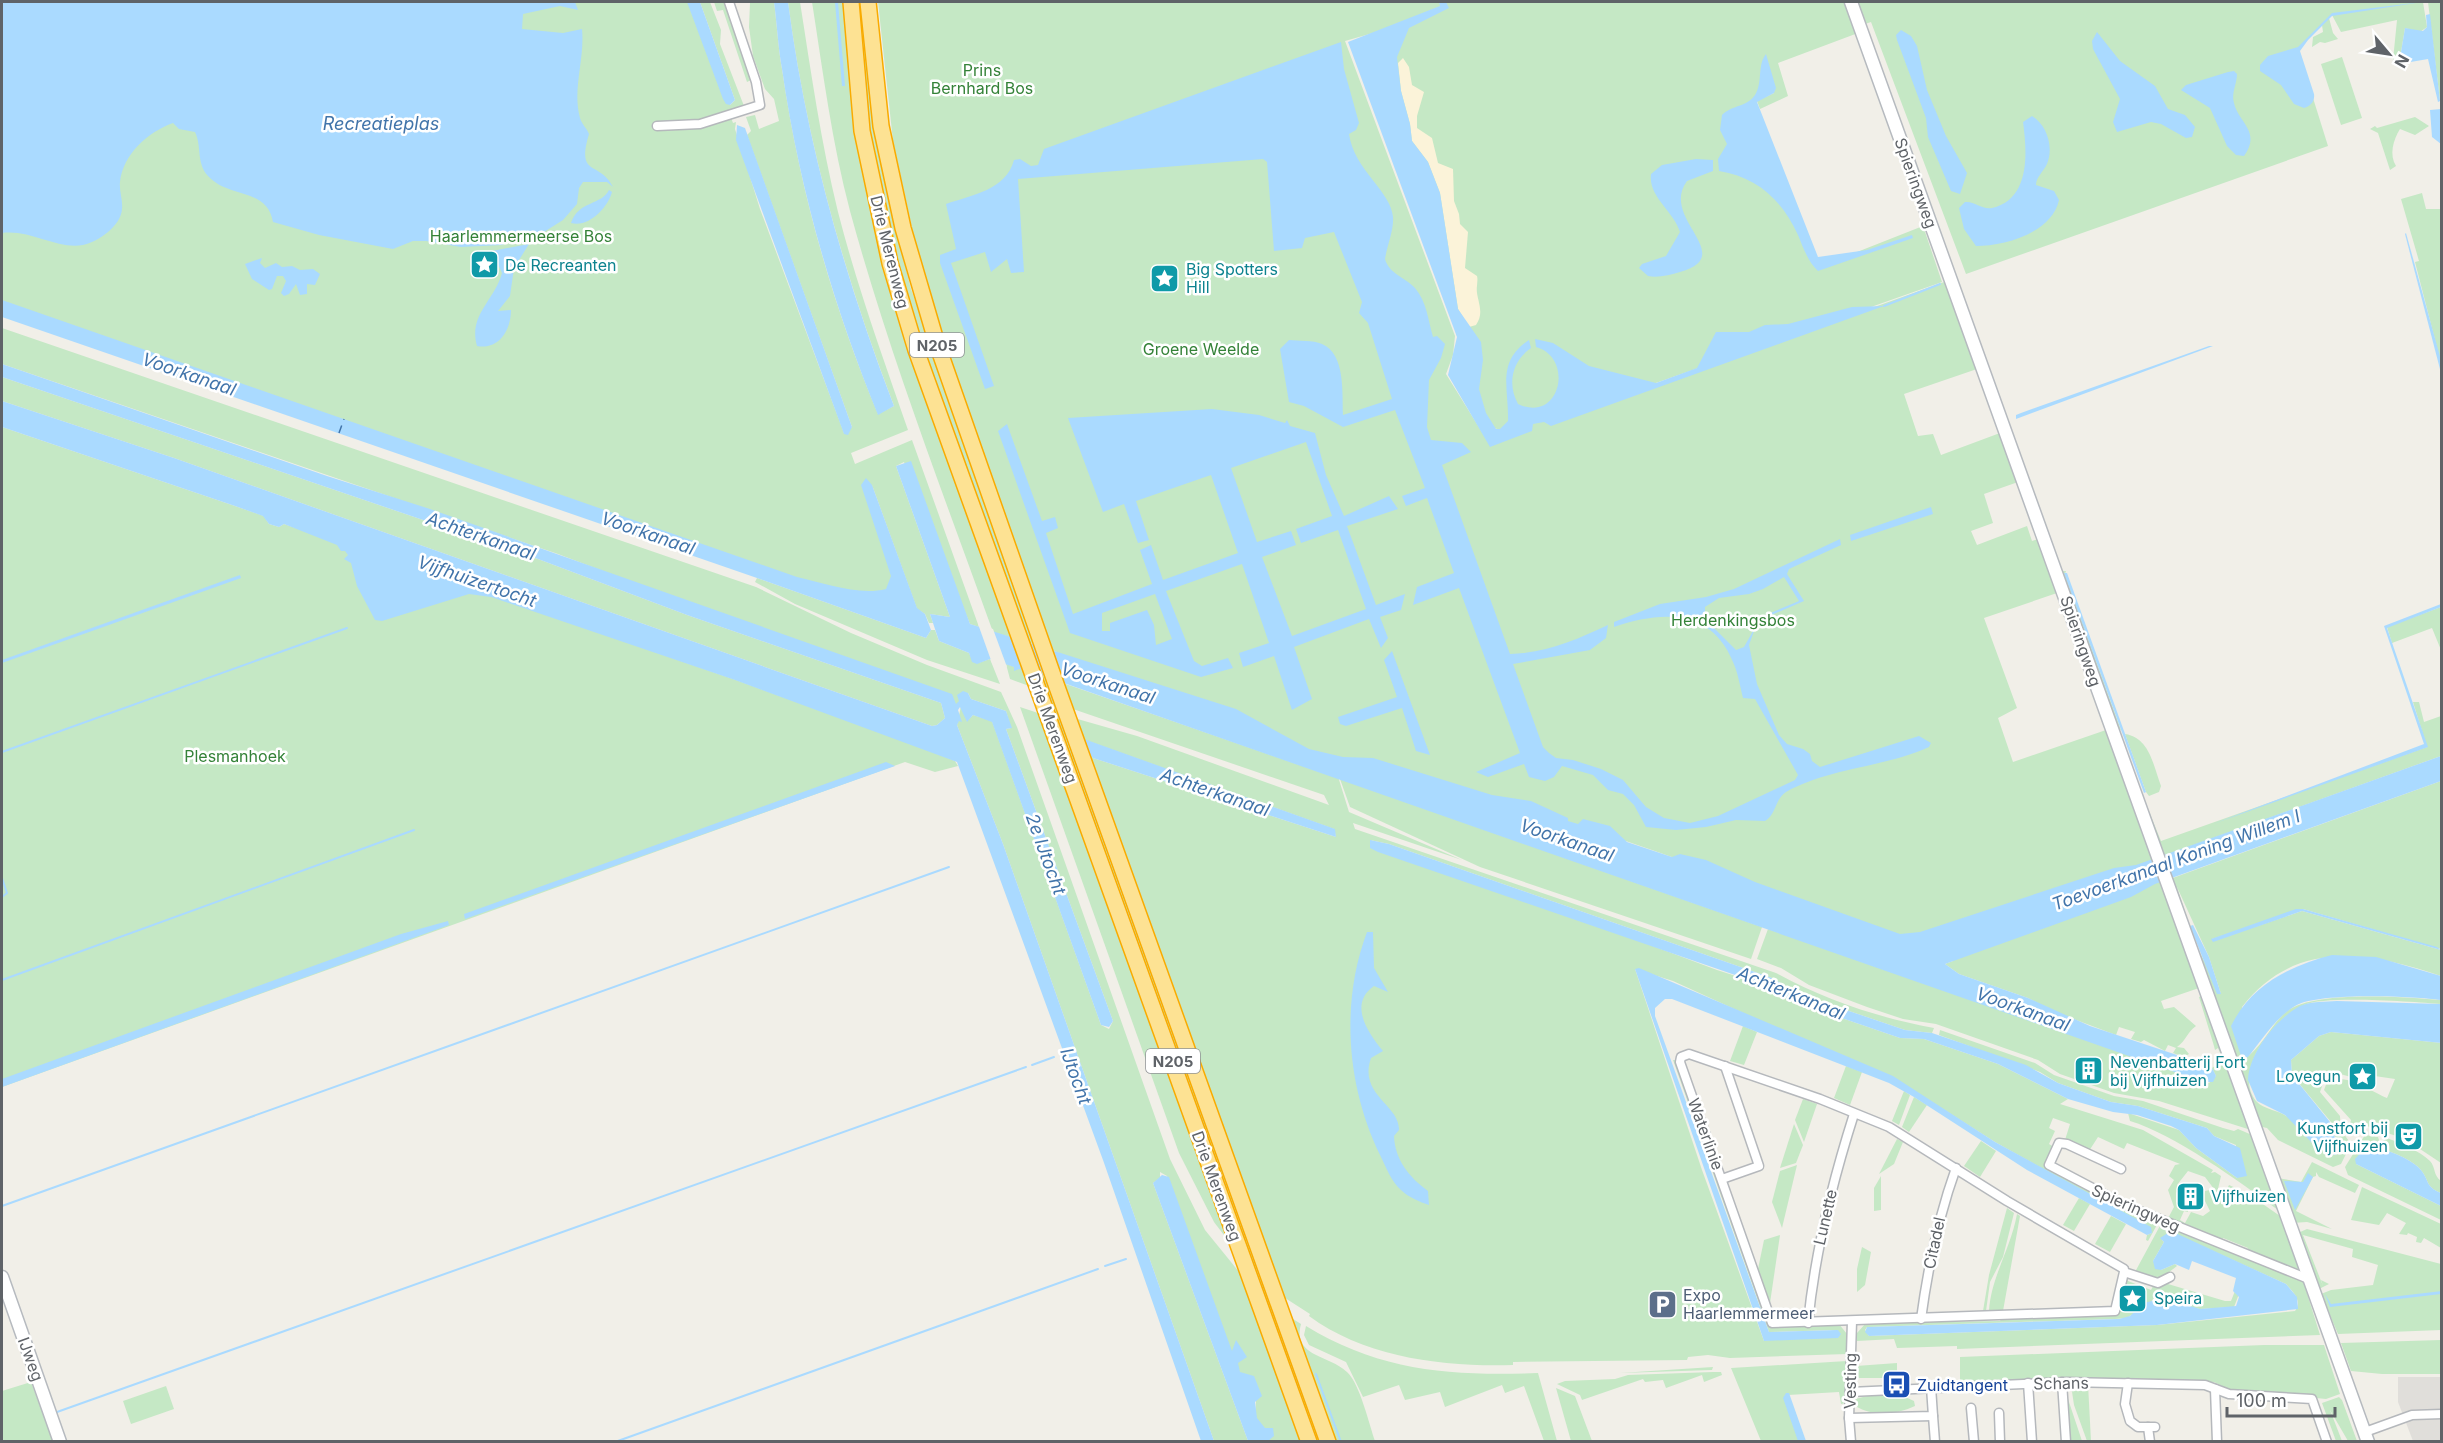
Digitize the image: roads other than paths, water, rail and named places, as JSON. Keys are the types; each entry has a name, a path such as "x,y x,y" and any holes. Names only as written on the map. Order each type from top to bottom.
{"highway":[{"name":"Drie Merenweg","path":"851,2 862,131 890,263 916,350 1309,1442"},
{"name":"Drie Merenweg","path":"868,2 881,126 903,228 937,344 1057,687 1328,1442"}],"street":[{"path":"657,126 700,124 760,105 756,82 729,2"},
{"name":"Spieringweg","path":"1851,2 2366,1437 2412,1415 2442,1414"},
{"name":"Waterlinie","path":"1689,1054 1854,1114 1898,1132 2124,1269 2115,1311 1772,1323 1680,1062 1681,1057 1689,1054"},
{"path":"1722,1179 1759,1166 1725,1066"},
{"name":"Lunette","path":"1808,1323 1824,1218 1854,1114"},
{"name":"Spieringweg","path":"2121,1169 2067,1144 2059,1143 2049,1165 2125,1205 2311,1280"},
{"name":"Citadel","path":"1921,1319 1942,1206 1956,1168"},
{"name":"Waterlinie","path":"2124,1272 2158,1283 2170,1277"},
{"name":"IJweg","path":"2,1277 60,1442"},
{"name":"Vesting","path":"1851,1442 1849,1418 1852,1321"},
{"path":"2062,1382 2066,1442"},
{"name":"Schans","path":"1850,1392 2062,1382 2205,1385 2229,1394 2312,1399 2327,1442"},
{"path":"2028,1383 2032,1442"},
{"path":"2128,1383 2125,1404 2130,1421 2138,1427 2151,1427 2150,1442"},
{"path":"1931,1387 1935,1442"},
{"path":"2215,1389 2217,1442"},
{"path":"1971,1408 1974,1442"},
{"path":"1999,1413 2000,1442"},
{"path":"1849,1418 1933,1416"}],"water":[{"name":"Recreatieplas","path":"2,2 575,2 578,10 560,6 523,14 522,29 563,33 582,29 577,96 580,118 589,134 585,157 587,163 602,174 613,187 607,182 583,182 579,188 577,204 563,220 544,232 501,245 461,247 413,241 393,249 319,235 273,222 263,203 226,188 208,176 200,160 195,132 179,129 173,123 146,138 131,153 120,182 121,215 102,237 83,245 73,246 23,234 2,233"},
{"path":"687,2 700,2 735,100 730,105 726,104 723,99"},
{"path":"774,2 788,2 805,105 829,207 859,307 894,406 878,415 832,289 808,202 789,114"},
{"path":"835,2 838,2 845,86 842,86"},
{"path":"1439,2 1446,2 1449,8 1409,28 1397,57 1401,91 1412,141 1428,162 1440,193 1458,309 1481,342 1483,360 1479,389 1486,413 1496,429 1500,429 1508,421 1506,376 1508,367 1519,348 1529,340 1531,348 1519,359 1512,381 1518,404 1532,408 1544,405 1552,398 1559,375 1556,363 1548,353 1536,347 1535,339 1553,343 1589,366 1656,383 1697,368 1716,332 1749,332 1765,325 1788,324 1852,307 1884,306 1551,426 1544,422 1533,424 1532,431 1490,447 1448,375 1457,337 1348,42 1440,6"},
{"path":"2422,2 2332,16 2300,51 2314,94 2311,105 2304,108 2294,104 2281,85 2260,71 2260,65 2268,56 2298,47 2332,13"},
{"path":"2430,14 2440,101 2438,102 2428,59 2399,64 2405,28 2423,31 2427,27 2426,15"},
{"path":"1901,30 1911,36 1917,46 1927,90 1946,136 1967,173 1960,194 1951,191 1928,137 1926,118 1897,40 1896,35"},
{"path":"2097,32 2120,61 2155,86 2168,109 2185,115 2195,127 2192,137 2186,138 2161,124 2151,122 2117,132 2113,122 2120,99 2093,49 2092,41"},
{"path":"1341,42 1344,69 1359,123 1356,130 1349,134 1352,147 1391,207 1393,222 1385,259 1390,268 1419,293 1425,305 1433,337 1437,336 1445,344 1441,358 1429,380 1427,427 1431,440 1462,443 1471,452 1442,465 1510,654 1536,651 1572,641 1608,625 1606,638 1590,650 1513,664 1543,747 1556,758 1573,760 1601,769 1623,780 1646,807 1664,818 1690,823 1718,816 1795,780 1798,775 1755,699 1743,698 1733,662 1723,644 1712,632 1698,623 1683,618 1649,618 1614,627 1614,622 1660,604 1706,597 1734,589 1840,539 1841,545 1789,569 1787,574 1804,601 1762,619 1754,631 1749,645 1757,684 1779,735 1787,744 1810,754 1812,761 1820,767 1919,736 1931,743 1929,747 1912,754 1838,772 1802,784 1782,795 1765,821 1736,820 1706,827 1676,830 1646,827 1634,805 1623,794 1608,790 1593,775 1562,766 1554,777 1545,781 1529,777 1524,764 1488,777 1476,772 1520,753 1459,588 1413,605 1417,587 1454,573 1427,498 1406,506 1402,496 1425,488 1395,410 1343,427 1304,406 1289,402 1280,349 1289,340 1310,341 1330,349 1335,356 1341,376 1343,415 1392,399 1368,323 1359,313 1362,302 1334,232 1305,238 1302,248 1274,251 1267,162 1263,159 1018,179 1024,272 1011,273 1007,259 991,272 985,252 951,263 994,386 985,389 940,263 940,255 956,249 946,204 996,185 1010,170 1014,160 1020,159 1031,166 1038,165 1044,149","holes":["1784,577 1799,601 1761,617 1744,647 1736,650 1705,619 1705,607 1719,598 1749,594"]},
{"path":"1766,54 1776,88 1774,93 1757,102 1818,257 1867,250 1912,235 1913,238 1818,271 1809,259 1792,222 1776,201 1767,192 1745,179 1719,171 1718,159 1727,144 1720,130 1722,115 1748,102 1755,95 1763,58"},
{"path":"2234,71 2237,74 2234,103 2250,134 2249,148 2244,156 2236,155 2227,146 2210,108 2181,90 2186,85"},
{"path":"2441,109 2441,144 2432,137 2430,110"},
{"path":"2032,116 2042,125 2048,137 2050,151 2047,164 2037,179 2036,185 2054,191 2059,200 2055,211 2037,229 2025,235 2000,243 1976,246 1964,229 1959,208 1965,202 1992,208 2005,203 2014,195 2024,172 2023,122"},
{"path":"737,125 745,128 852,427 848,435 844,434 736,140"},
{"path":"1696,159 1713,160 1713,171 1687,181 1681,195 1682,209 1701,246 1702,256 1696,265 1680,272 1648,276 1639,268 1642,264 1666,256 1680,232 1673,217 1653,190 1651,174 1662,165"},
{"path":"609,190 612,192 610,198 597,215 578,224 571,223 579,211 606,195"},
{"path":"2405,234 2441,360 2441,373"},
{"path":"529,244 514,268 510,296 498,311 511,310 506,331 492,345 477,346 475,335 479,316 499,283 502,273 492,251"},
{"path":"262,258 260,263 265,268 276,263 282,267 292,266 300,270 313,269 320,274 315,285 307,284 307,294 300,295 296,284 289,294 284,296 281,293 286,281 283,276 277,276 272,289 269,290 252,279 245,264"},
{"name":"Voorkanaal","path":"2,300 797,577 842,588 876,591 886,589 891,576 861,485 866,478 872,485 917,608 925,614 931,630 926,638 2,317"},
{"path":"2213,346 2016,419 2016,415 2021,413"},
{"path":"2,364 430,509 952,694 956,704 959,701 957,695 963,691 968,693 971,699 1006,711 1012,728 1006,729 1113,1021 1109,1027 1101,1025 992,722 973,715 967,722 960,707 958,710 962,722 959,721 957,725 1003,844 1214,1441 1201,1441 1103,1160 957,762 735,680 491,597 469,594 382,621 375,620 357,586 351,563 344,559 348,555 337,545 284,524 279,527 269,524 263,516 235,506 2,427 2,401 174,458 932,726 945,718 941,703 687,615 538,559 2,377"},
{"path":"1212,409 1259,415 1285,423 1287,420 1290,426 1315,433 1326,475 1344,516 1389,496 1398,509 1347,526 1376,605 1405,594 1401,610 1380,617 1388,638 1381,648 1369,619 1294,647 1312,699 1292,710 1274,656 1243,667 1239,653 1269,643 1242,564 1166,591 1194,661 1202,666 1228,658 1233,668 1201,677 1070,633 998,431 1007,424 1042,521 1055,517 1058,528 1046,533 1073,614 1152,584 1140,550 1151,545 1163,580 1238,553 1211,475 1136,501 1149,540 1138,543 1124,504 1103,512 1068,418","holes":["1306,442 1332,516 1296,529 1301,543 1338,530 1366,609 1292,636 1262,557 1296,545 1291,531 1257,542 1231,468","1155,594 1172,639 1156,645 1154,625 1147,610 1110,623 1110,631 1102,631 1102,613"]},
{"path":"911,461 970,624 1236,709 1309,749 1343,757 1373,758 1492,795 1531,801 1568,818 1568,821 1578,824 1583,819 1610,826 1627,842 1672,857 1680,854 1706,860 1755,882 1900,934 1920,932 2114,868 2136,865 2441,756 2441,781 2155,884 2131,897 1945,964 1959,974 2028,998 2090,1026 2189,1059 2203,1060 2209,1064 2216,1076 2213,1082 2203,1082 1038,674 1019,669 1014,671 1014,667 990,659 977,664 972,662 969,653 939,641 930,614 950,617 896,466"},
{"path":"1931,507 1933,514 1851,541 1850,535"},
{"path":"2064,573 2067,573 2146,792 2144,793"},
{"path":"240,575 241,578 2,663 2,660"},
{"path":"2441,604 2441,607 2387,628 2428,747 2213,824 2424,744 2384,626"},
{"path":"1392,651 1430,755 1416,751 1402,708 1346,726 1340,724 1338,717 1397,697 1384,660"},
{"name":"Achterkanaal","path":"1084,739 1335,829 1336,837 1093,758 1088,752"},
{"path":"886,762 895,766 465,919 464,914"},
{"name":"Achterkanaal","path":"1370,840 1389,844 1772,978 1799,994 1905,1030 1932,1033 2026,1065 2058,1083 2111,1102 2138,1106 2207,1128 2214,1136 2240,1148 2247,1176 2237,1178 2196,1148 2179,1130 2171,1126 2137,1115 2113,1112 2068,1099 1998,1064 1924,1039 1900,1038 1792,1001 1767,986 1378,852 1370,848"},
{"path":"2296,909 2303,909 2441,950 2302,911 2213,942 2211,939"},
{"path":"448,921 449,925 2,1087 2,1079 401,934"},
{"path":"2193,925 2209,957 2221,994 2217,994 2190,926"},
{"path":"1367,932 1373,932 1374,968 1388,992 1374,986 1366,993 1362,1001 1363,1019 1383,1051 1371,1058 1370,1081 1374,1090 1398,1121 1399,1130 1394,1136 1397,1153 1409,1174 1428,1191 1429,1205 1407,1195 1394,1182 1369,1129 1360,1102 1354,1074 1351,1016 1358,959"},
{"path":"2332,955 2376,957 2441,976 2441,1000 2366,996 2306,1002 2295,1006 2281,1017 2248,1057 2242,1059 2231,1026 2249,999 2260,988 2286,971"},
{"path":"1639,968 1893,1076 1995,1142 2151,1227 2152,1233 2147,1235 2027,1170 1889,1083 1672,999 1665,999 1655,1008 1655,1016 1769,1332 1838,1330 1841,1334 1838,1338 1764,1341 1635,969"},
{"path":"2337,1001 2441,1004 2442,1043 2331,1032 2319,1036 2291,1060 2292,1075 2330,1122 2332,1132 2341,1147 2340,1152 2335,1155 2314,1145 2285,1115 2257,1101 2248,1080 2253,1059 2259,1048 2282,1019 2304,1004"},
{"path":"2367,1146 2380,1148 2416,1165 2430,1185 2441,1193 2441,1206 2356,1164 2355,1159"},
{"path":"2308,1173 2313,1177 2295,1210 2284,1181 2303,1182"},
{"path":"1162,1175 1169,1177 1232,1351 1236,1340 1247,1357 1238,1363 1240,1372 1254,1376 1262,1396 1255,1402 1257,1418 1265,1428 1273,1428 1274,1436 1268,1441 1248,1441 1153,1183"},
{"path":"2171,1231 2286,1284 2297,1297 2298,1309 2157,1325 1869,1336 1865,1332 1867,1327 2119,1319 2130,1316 2144,1303 2164,1298 2200,1309 2236,1306 2239,1297 2233,1291 2236,1278 2192,1261 2189,1270 2175,1264 2161,1270 2155,1269 2153,1261 2164,1242 2160,1238"},
{"path":"2442,1291 2441,1294 2330,1307 2325,1294 2331,1304"},
{"path":"1786,1393 1789,1393 1806,1441 1798,1441 1783,1398"}],"waterway":[{"path":"1884,306 1940,284"},
{"path":"2,752 347,628"},
{"path":"2,980 414,830"},
{"path":"2,1206 949,867"},
{"path":"2,878 7,893 2,897"},
{"name":"IJtocht","path":"1032,1065 1054,1057"},
{"path":"57,1412 1026,1067"},
{"path":"1105,1266 1126,1259"},
{"path":"615,1442 1098,1269"},
{"path":"1316,1374 1341,1442"}],"place":[{"name":"De Recreanten","path":"484,265"},
{"name":"Big Spotters Hill","path":"1165,278"},
{"name":"Nevenbatterij Fort bij Vijfhuizen","path":"2089,1071"},
{"name":"Lovegun","path":"2362,1076"},
{"name":"Kunstfort bij Vijfhuizen","path":"2409,1137"},
{"name":"Vijfhuizen","path":"2190,1196"},
{"name":"Speira","path":"2133,1298"},
{"name":"Expo Haarlemmermeer","path":"1662,1304"},
{"name":"Zuidtangent","path":"1896,1385"}],"park label":[{"name":"Prins Bernhard Bos","path":"982,79"},
{"name":"Haarlemmermeerse Bos","path":"521,236"},
{"name":"Groene Weelde","path":"1201,349"},
{"name":"Herdenkingsbos","path":"1733,620"},
{"name":"Plesmanhoek","path":"235,756"}],"water label":[{"name":"Vijfhuizertocht","path":"477,581"},
{"name":"2e IJtocht","path":"1046,854"},
{"name":"Toevoerkanaal Koning Willem I","path":"2176,860"}]}
